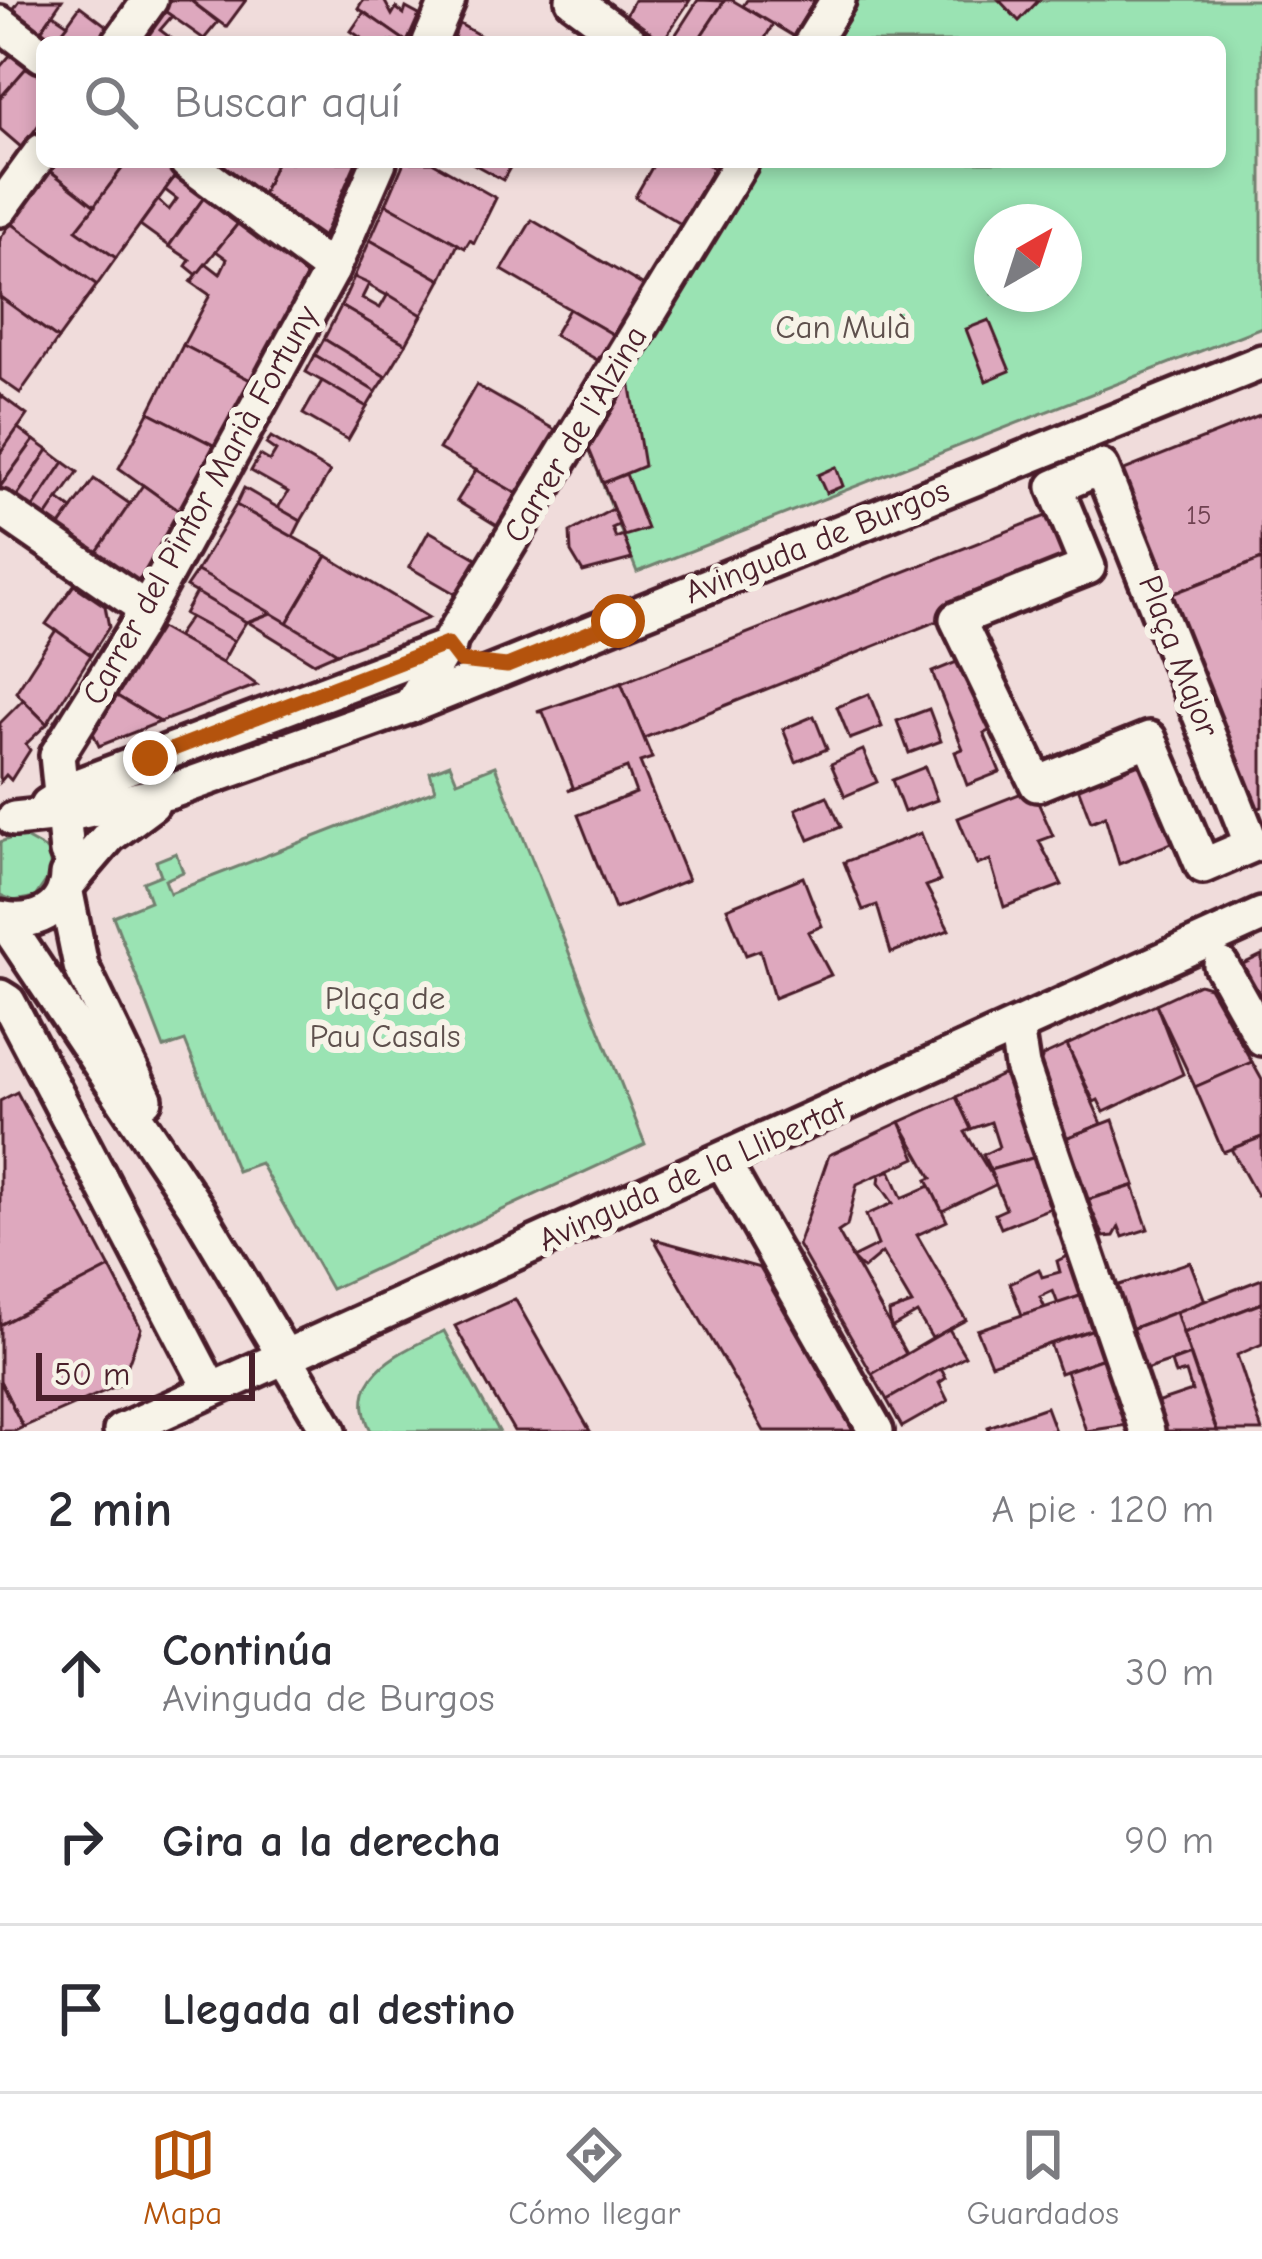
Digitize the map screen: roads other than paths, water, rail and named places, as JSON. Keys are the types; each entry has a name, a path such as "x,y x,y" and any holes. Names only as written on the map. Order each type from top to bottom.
{"street":[{"path":"124,36 150,0"},
{"path":"433,36 448,0"},
{"path":"573,0 623,36"},
{"path":"816,36 838,0"},
{"path":"0,23 36,50"},
{"path":"0,209 36,160"},
{"path":"195,168 332,270"},
{"name":"Carrer del Pintor Marià Fortuny","path":"197,1209 81,966 66,875 36,812 57,755 146,609 332,270 376,168"},
{"name":"Carrer de l'Alzina","path":"410,706 737,168"},
{"name":"Avinguda de Burgos","path":"36,812 169,792 410,706 1262,362"},
{"name":"Plaça Major","path":"1101,467 1252,844 1203,866 1149,739 1037,784 957,619 1088,567 1054,487 1101,467"},
{"path":"0,508 146,609"},
{"path":"66,875 36,812 447,644 460,661 507,666"},
{"name":"Avinguda de Burgos","path":"2,918 28,921 44,915 66,875 169,792"},
{"name":"Avinguda de la Llibertat","path":"138,1427 1262,915"},
{"path":"2,918 197,1209 329,1431"},
{"path":"1221,965 1262,1038"},
{"path":"0,997 8,1002 211,1390"},
{"path":"1016,1027 1022,1066 1147,1431"},
{"path":"723,1162 876,1431"}],"park label":[{"name":"Can Mulà","path":"843,327"},
{"name":"Plaça de Pau Casals","path":"385,1017"}]}
